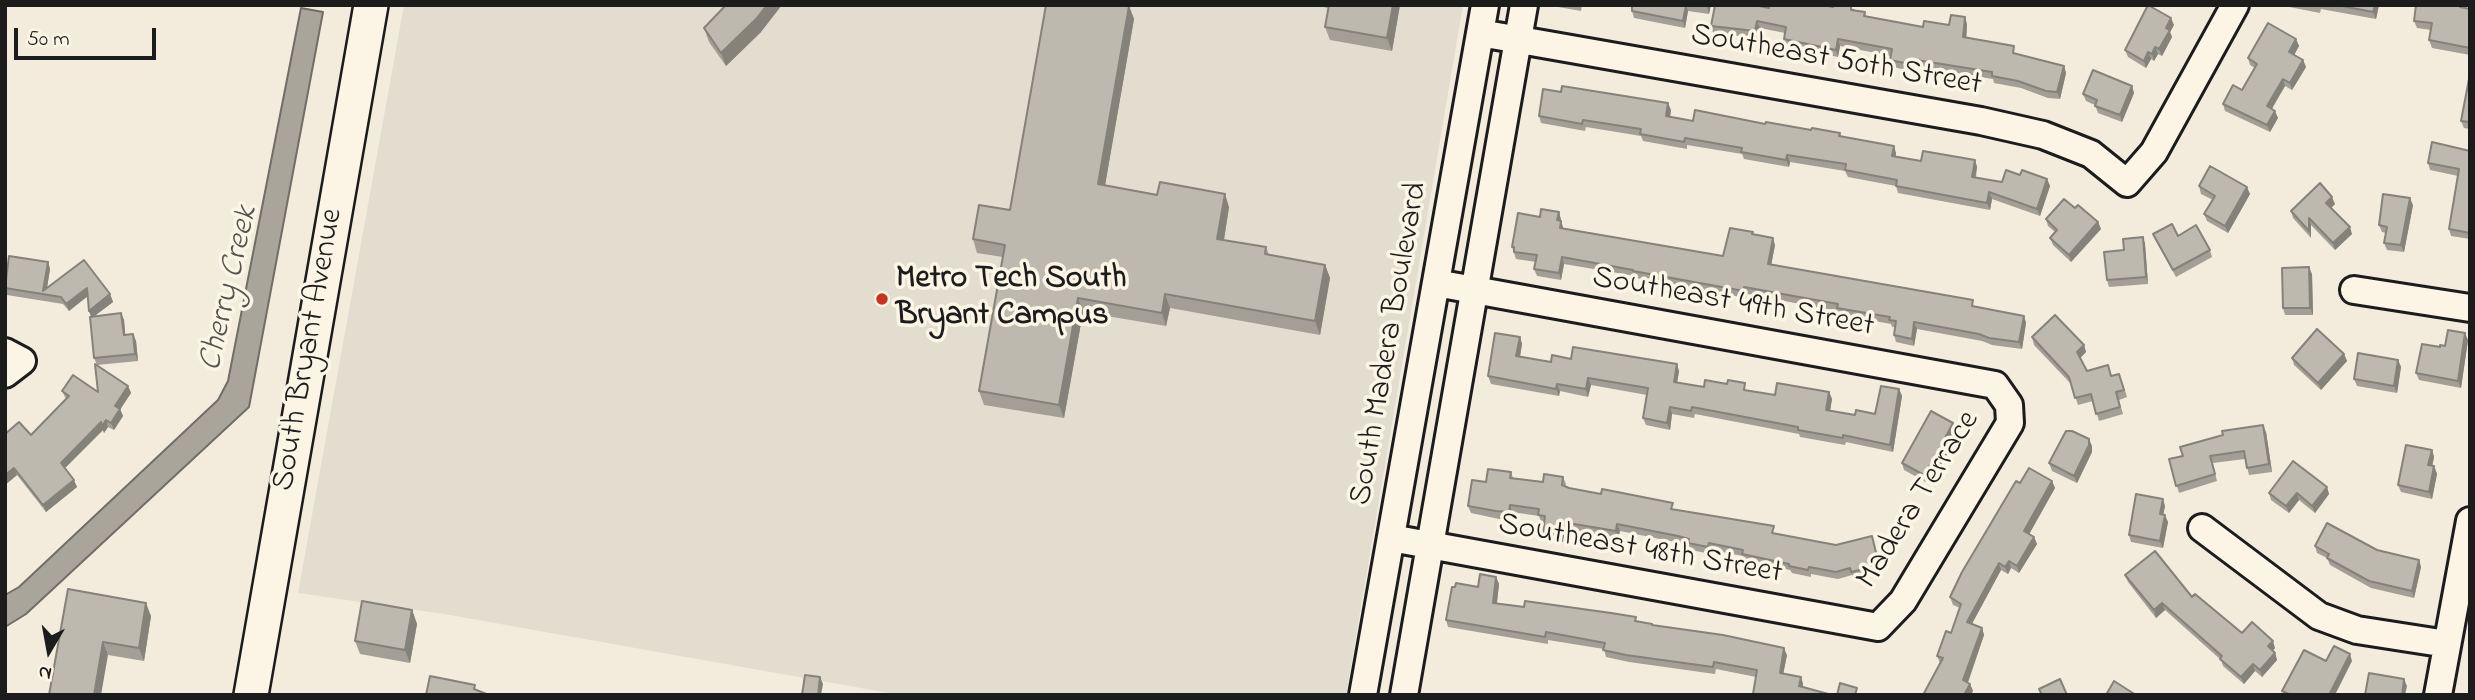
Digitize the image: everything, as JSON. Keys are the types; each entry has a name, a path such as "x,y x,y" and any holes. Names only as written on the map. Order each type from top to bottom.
{"main road":[{"name":"South Bryant Avenue","path":"250,695 371,5"}],"street":[{"name":"South Madera Boulevard","path":"1363,695 1485,5"},
{"path":"1404,695 1524,5"},
{"name":"Southeast 50th Street","path":"1480,33 1967,119 2043,135 2091,154 2127,183 2154,152 2235,5"},
{"name":"Southeast 49th Street","path":"1436,283 1995,385 2009,405"},
{"path":"2354,290 2470,308"},
{"name":"Madera Terrace","path":"1878,627 1903,601 1994,452 2010,424 2009,405"},
{"path":"2438,695 2470,521"},
{"path":"2202,528 2319,616 2357,630 2447,644"},
{"name":"Southeast 48th Street","path":"1391,538 1878,627"}],"shaded area":[{"name":"Metro Tech South Bryant Campus","path":"404,5 1463,5 1346,695 900,695 444,614 298,593"},
{"path":"301,8 323,12 249,407 26,614 5,627 5,595 19,587 218,400 228,381"}],"building":[{"path":"726,5 767,5 721,53 704,28"},
{"path":"1046,5 1129,6 1098,184 1157,195 1160,182 1225,194 1217,239 1266,247 1265,254 1325,265 1315,321 1165,294 1162,313 1078,298 1059,405 979,391 1005,245 973,239 979,205 1010,210"},
{"path":"1329,5 1393,5 1387,38 1325,27"},
{"path":"1632,5 1686,5 1683,21 1632,11"},
{"path":"1715,5 1754,5 1769,8 1769,5 1851,5 1851,10 1865,12 1864,16 1923,27 1924,21 1949,25 1951,15 1965,17 1963,37 2014,46 2013,53 2064,66 2057,92 2046,91 2018,81 1992,76 1992,72 1910,59 1909,64 1890,60 1892,49 1838,39 1836,50 1784,39 1786,27 1757,21 1755,31 1711,26"},
{"path":"2148,5 2171,18 2166,28 2170,30 2159,49 2155,47 2152,54 2148,52 2144,61 2125,50"},
{"path":"2337,5 2375,5 2373,12"},
{"path":"2416,5 2460,5 2470,9 2470,48 2429,40 2432,23 2414,21"},
{"path":"2268,23 2296,39 2289,52 2303,60 2290,83 2283,79 2267,106 2275,111 2267,125 2223,104 2233,85 2242,90 2257,64 2248,58"},
{"path":"2093,70 2132,86 2120,115 2095,106 2097,100 2083,94"},
{"path":"2470,79 2470,122 2461,121"},
{"path":"1562,86 1668,103 1666,116 1693,121 1695,110 1765,124 1766,122 1840,133 1839,136 1894,146 1892,156 1921,161 1923,151 1975,160 1972,177 2002,182 2006,170 2020,175 2022,170 2047,179 2037,209 1989,192 1987,203 1896,186 1897,180 1845,170 1846,164 1787,155 1786,160 1741,152 1742,148 1685,138 1684,142 1640,134 1641,129 1583,120 1582,124 1539,116 1543,89 1561,92"},
{"path":"2432,142 2470,151 2470,233 2449,229 2459,169 2428,163"},
{"path":"2210,166 2247,187 2225,226 2204,214 2215,196 2199,186"},
{"path":"2320,183 2332,197 2326,203 2350,227 2333,243 2309,218 2309,231 2291,211"},
{"path":"2383,194 2410,198 2401,245 2384,243 2387,227 2379,225"},
{"path":"2064,199 2075,208 2078,205 2098,222 2069,255 2050,238 2057,230 2046,219"},
{"path":"1541,209 1559,212 1557,220 1561,221 1560,228 1723,256 1730,228 1753,232 1752,234 1773,238 1768,264 1973,300 1972,306 2024,316 2019,342 1914,322 1912,339 1894,335 1896,321 1889,320 1890,317 1837,308 1838,304 1744,287 1744,291 1562,257 1559,273 1534,269 1537,255 1514,252 1512,247 1518,213 1540,217"},
{"path":"2172,224 2178,236 2196,225 2210,250 2173,270 2153,234"},
{"path":"2143,237 2146,277 2107,280 2104,252 2124,250 2123,239"},
{"path":"9,256 48,262 43,291 84,260 110,294 89,311 87,288 66,304 61,297 5,288"},
{"path":"2309,267 2310,308 2283,308 2282,268"},
{"path":"121,313 124,335 133,334 135,354 94,358 90,317"},
{"path":"2055,315 2084,345 2077,352 2087,371 2108,365 2111,376 2119,374 2124,390 2116,392 2120,407 2096,414 2091,394 2075,398 2069,377 2032,337"},
{"path":"2317,329 2344,354 2318,383 2292,358"},
{"path":"2448,330 2465,333 2458,381 2416,373 2422,344 2445,346"},
{"path":"1495,333 1520,337 1516,356 1551,362 1552,355 1571,359 1573,347 1677,364 1674,382 1704,387 1705,380 1727,384 1728,380 1745,383 1744,390 1775,395 1777,383 1829,392 1826,410 1855,415 1856,410 1875,414 1881,386 1899,389 1890,445 1843,435 1843,438 1798,430 1798,427 1692,407 1691,411 1670,407 1667,423 1643,418 1648,388 1588,378 1586,389 1557,384 1556,389 1488,376"},
{"path":"2358,353 2398,360 2394,386 2354,379"},
{"path":"95,364 128,386 115,406 120,409 111,423 106,420 102,426 101,422 61,463 74,480 43,505 14,468 5,475 5,434 19,422 31,435 69,396 62,391 73,375 98,392"},
{"path":"1931,411 1953,423 1945,438 1949,440 1936,463 1932,461 1924,475 1902,463"},
{"path":"2263,425 2269,464 2247,468 2244,451 2210,456 2215,474 2176,486 2169,459 2183,456 2180,447 2223,435 2222,431"},
{"path":"2066,431 2089,439 2089,445 2074,476 2049,463"},
{"path":"2406,445 2432,450 2428,465 2434,466 2429,492 2398,485"},
{"path":"2293,461 2327,487 2312,506 2297,493 2286,506 2269,493"},
{"path":"2029,468 2052,481 2024,531 2034,537 2017,566 2009,561 2005,567 1999,563 1967,622 1982,628 1963,680 1970,684 1964,695 1923,695 1943,658 1937,656 1946,631 1951,633 1961,604 1950,597 2016,481 2020,483"},
{"path":"1488,469 1511,472 1510,478 1543,482 1544,474 1563,477 1562,485 1569,488 1601,494 1602,489 1673,503 1671,509 1774,526 1772,533 1836,545 1872,536 1878,561 1871,563 1872,567 1851,572 1850,568 1836,572 1809,567 1808,570 1742,554 1743,550 1709,543 1708,547 1688,543 1689,539 1678,536 1617,524 1616,531 1562,522 1560,535 1543,532 1545,516 1538,515 1539,509 1510,505 1509,512 1468,506 1472,480 1486,482"},
{"path":"2136,494 2163,499 2160,514 2165,515 2160,541 2129,535"},
{"path":"2327,523 2377,550 2419,560 2412,591 2369,581 2327,558 2329,554 2315,546"},
{"path":"2155,551 2192,597 2195,594 2242,633 2252,622 2273,641 2268,646 2275,653 2260,670 2253,664 2241,677 2220,659 2222,656 2162,603 2154,610 2125,575"},
{"path":"1480,574 1496,577 1493,603 1524,607 1525,601 1611,613 1636,617 1635,621 1652,625 1723,635 1784,648 1780,673 1801,677 1799,686 1832,695 1753,694 1757,670 1714,662 1713,667 1626,655 1603,650 1605,643 1546,632 1545,637 1446,620 1452,587 1455,587 1456,583 1478,587"},
{"path":"68,589 146,603 139,648 103,642 94,695 49,695"},
{"path":"362,601 412,610 405,650 355,641"},
{"path":"2334,646 2350,654 2329,695 2291,695 2282,691 2304,650 2326,661"},
{"path":"2369,673 2404,679 2402,695 2365,695"},
{"path":"805,675 820,677 818,695 802,695"},
{"path":"430,676 475,685 474,689 489,695 426,695"},
{"path":"2060,679 2067,695 2042,695 2039,689"},
{"path":"2114,681 2136,695 2106,695"},
{"path":"1840,683 1857,688 1855,695 1837,695"}],"place":[{"name":"Metro Tech South Bryant Campus","path":"882,299"}],"water label":[{"name":"Cherry Creek","path":"231,289"}]}
